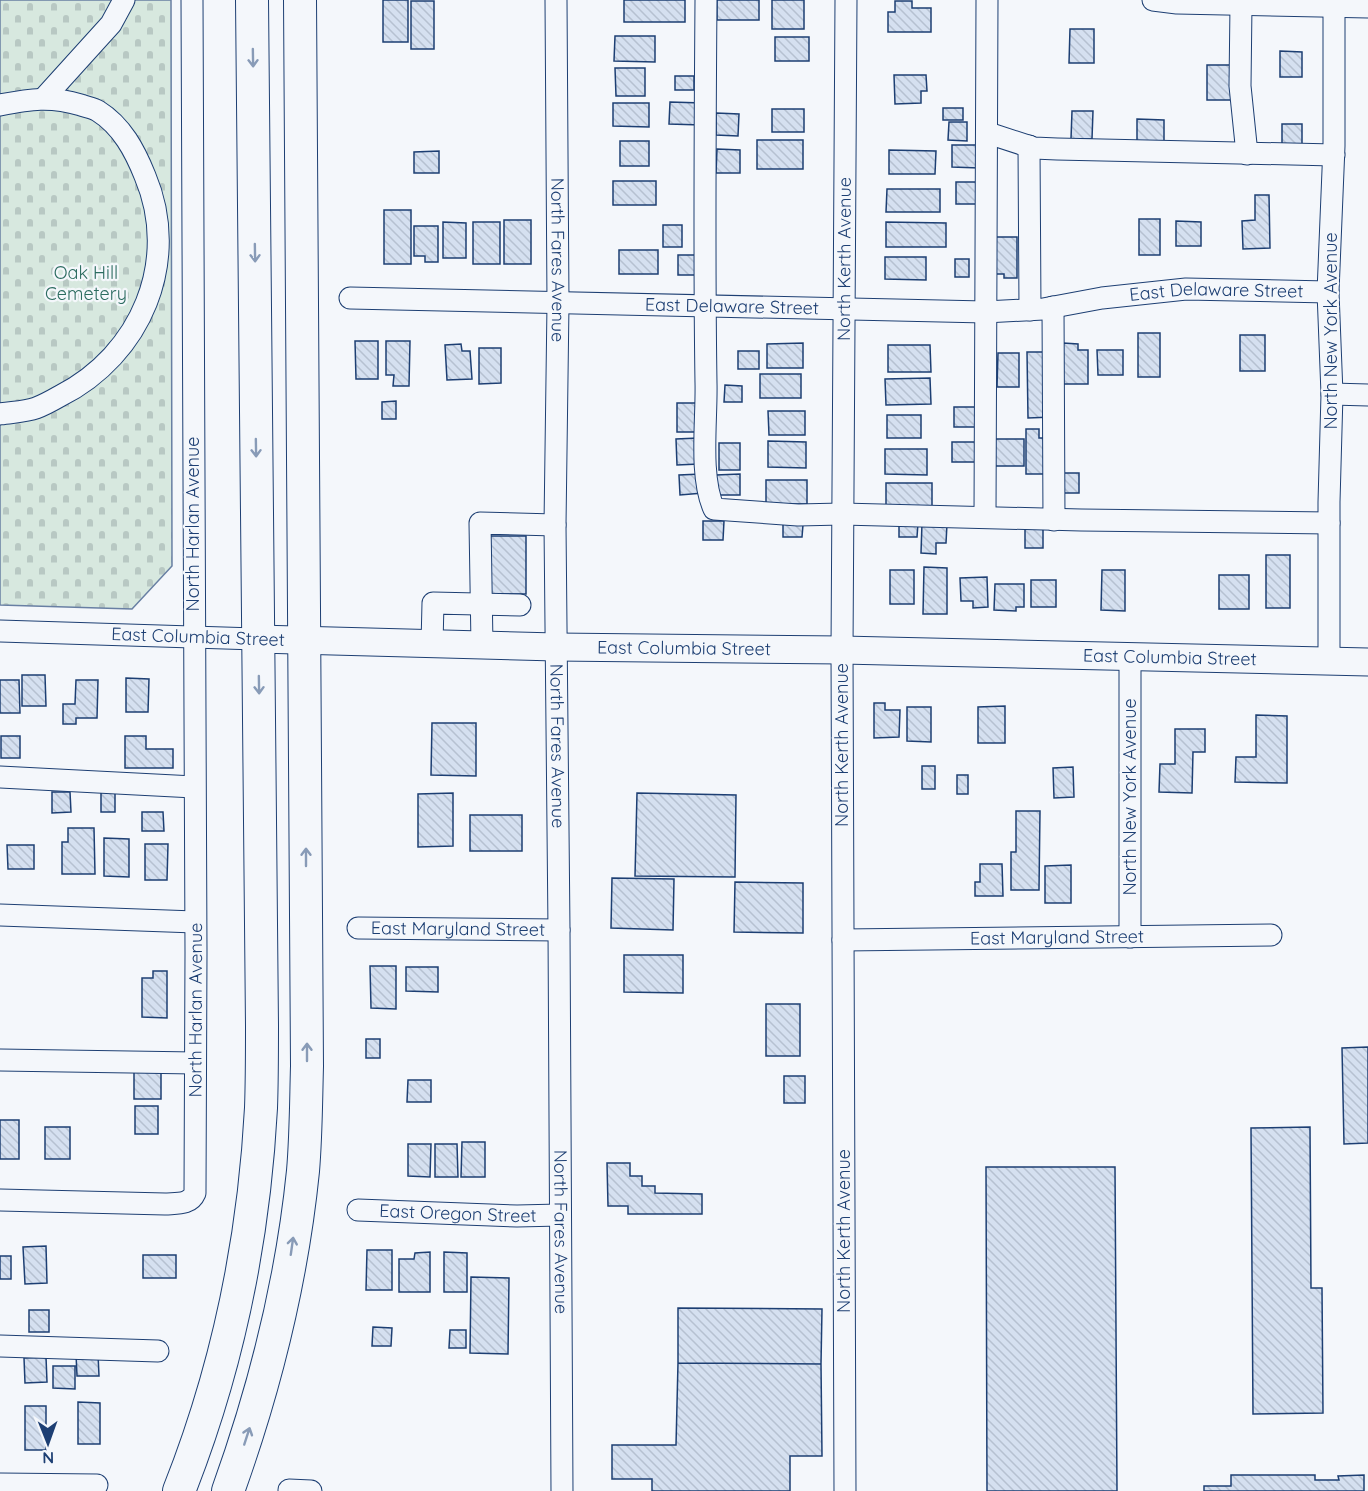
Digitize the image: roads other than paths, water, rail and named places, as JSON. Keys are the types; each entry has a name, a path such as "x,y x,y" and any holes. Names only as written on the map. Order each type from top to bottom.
{"highway":[{"path":"179,1491 200,1433 230,1330 251,1214 261,1107 252,0"},
{"path":"228,1491 256,1407 273,1342 290,1260 303,1171 307,1066 300,0"}],"main road":[{"name":"East Columbia Street","path":"258,639 556,647 842,650 1368,662"}],"street":[{"path":"44,98 111,24 124,0"},
{"name":"North Harlan Avenue","path":"0,1200 165,1204 187,1202 195,1193 192,0"},
{"name":"North Fares Avenue","path":"556,0 558,304 555,525 562,1491"},
{"path":"706,0 704,306 706,449 709,498 714,509 798,515 1329,523"},
{"name":"North Kerth Avenue","path":"845,1491 842,514 846,0"},
{"path":"985,517 987,0"},
{"path":"1153,0 1177,3 1334,3 1368,7"},
{"name":"North New York Avenue","path":"1329,661 1332,394 1328,292 1334,155 1334,3"},
{"path":"1241,4 1240,86 1247,154"},
{"path":"0,105 44,98 63,100 97,110 118,127 136,155 157,214 158,262 151,292 138,324 110,360 76,388 36,408 0,414"},
{"path":"988,133 1029,146 1057,149 1334,155"},
{"path":"1029,146 1030,310"},
{"name":"East Delaware Street","path":"350,298 986,312 1030,310 1145,292 1186,289 1328,292"},
{"path":"1053,307 1054,520"},
{"path":"1332,394 1368,394"},
{"path":"482,645 480,523 555,525"},
{"path":"432,644 433,603 520,604"},
{"name":"East Columbia Street","path":"0,631 258,639"},
{"name":"North New York Avenue","path":"1130,657 1130,937"},
{"path":"0,777 194,787"},
{"path":"0,915 195,922"},
{"name":"East Maryland Street","path":"358,928 559,930"},
{"name":"East Maryland Street","path":"843,940 1271,935"},
{"path":"0,1060 195,1063"},
{"name":"East Oregon Street","path":"358,1210 517,1216 560,1215"},
{"path":"0,1346 158,1351"},
{"path":"0,1484 97,1485"},
{"path":"289,1490 311,1491"}],"park label":[{"name":"Oak Hill Cemetery","path":"86,283"}]}
